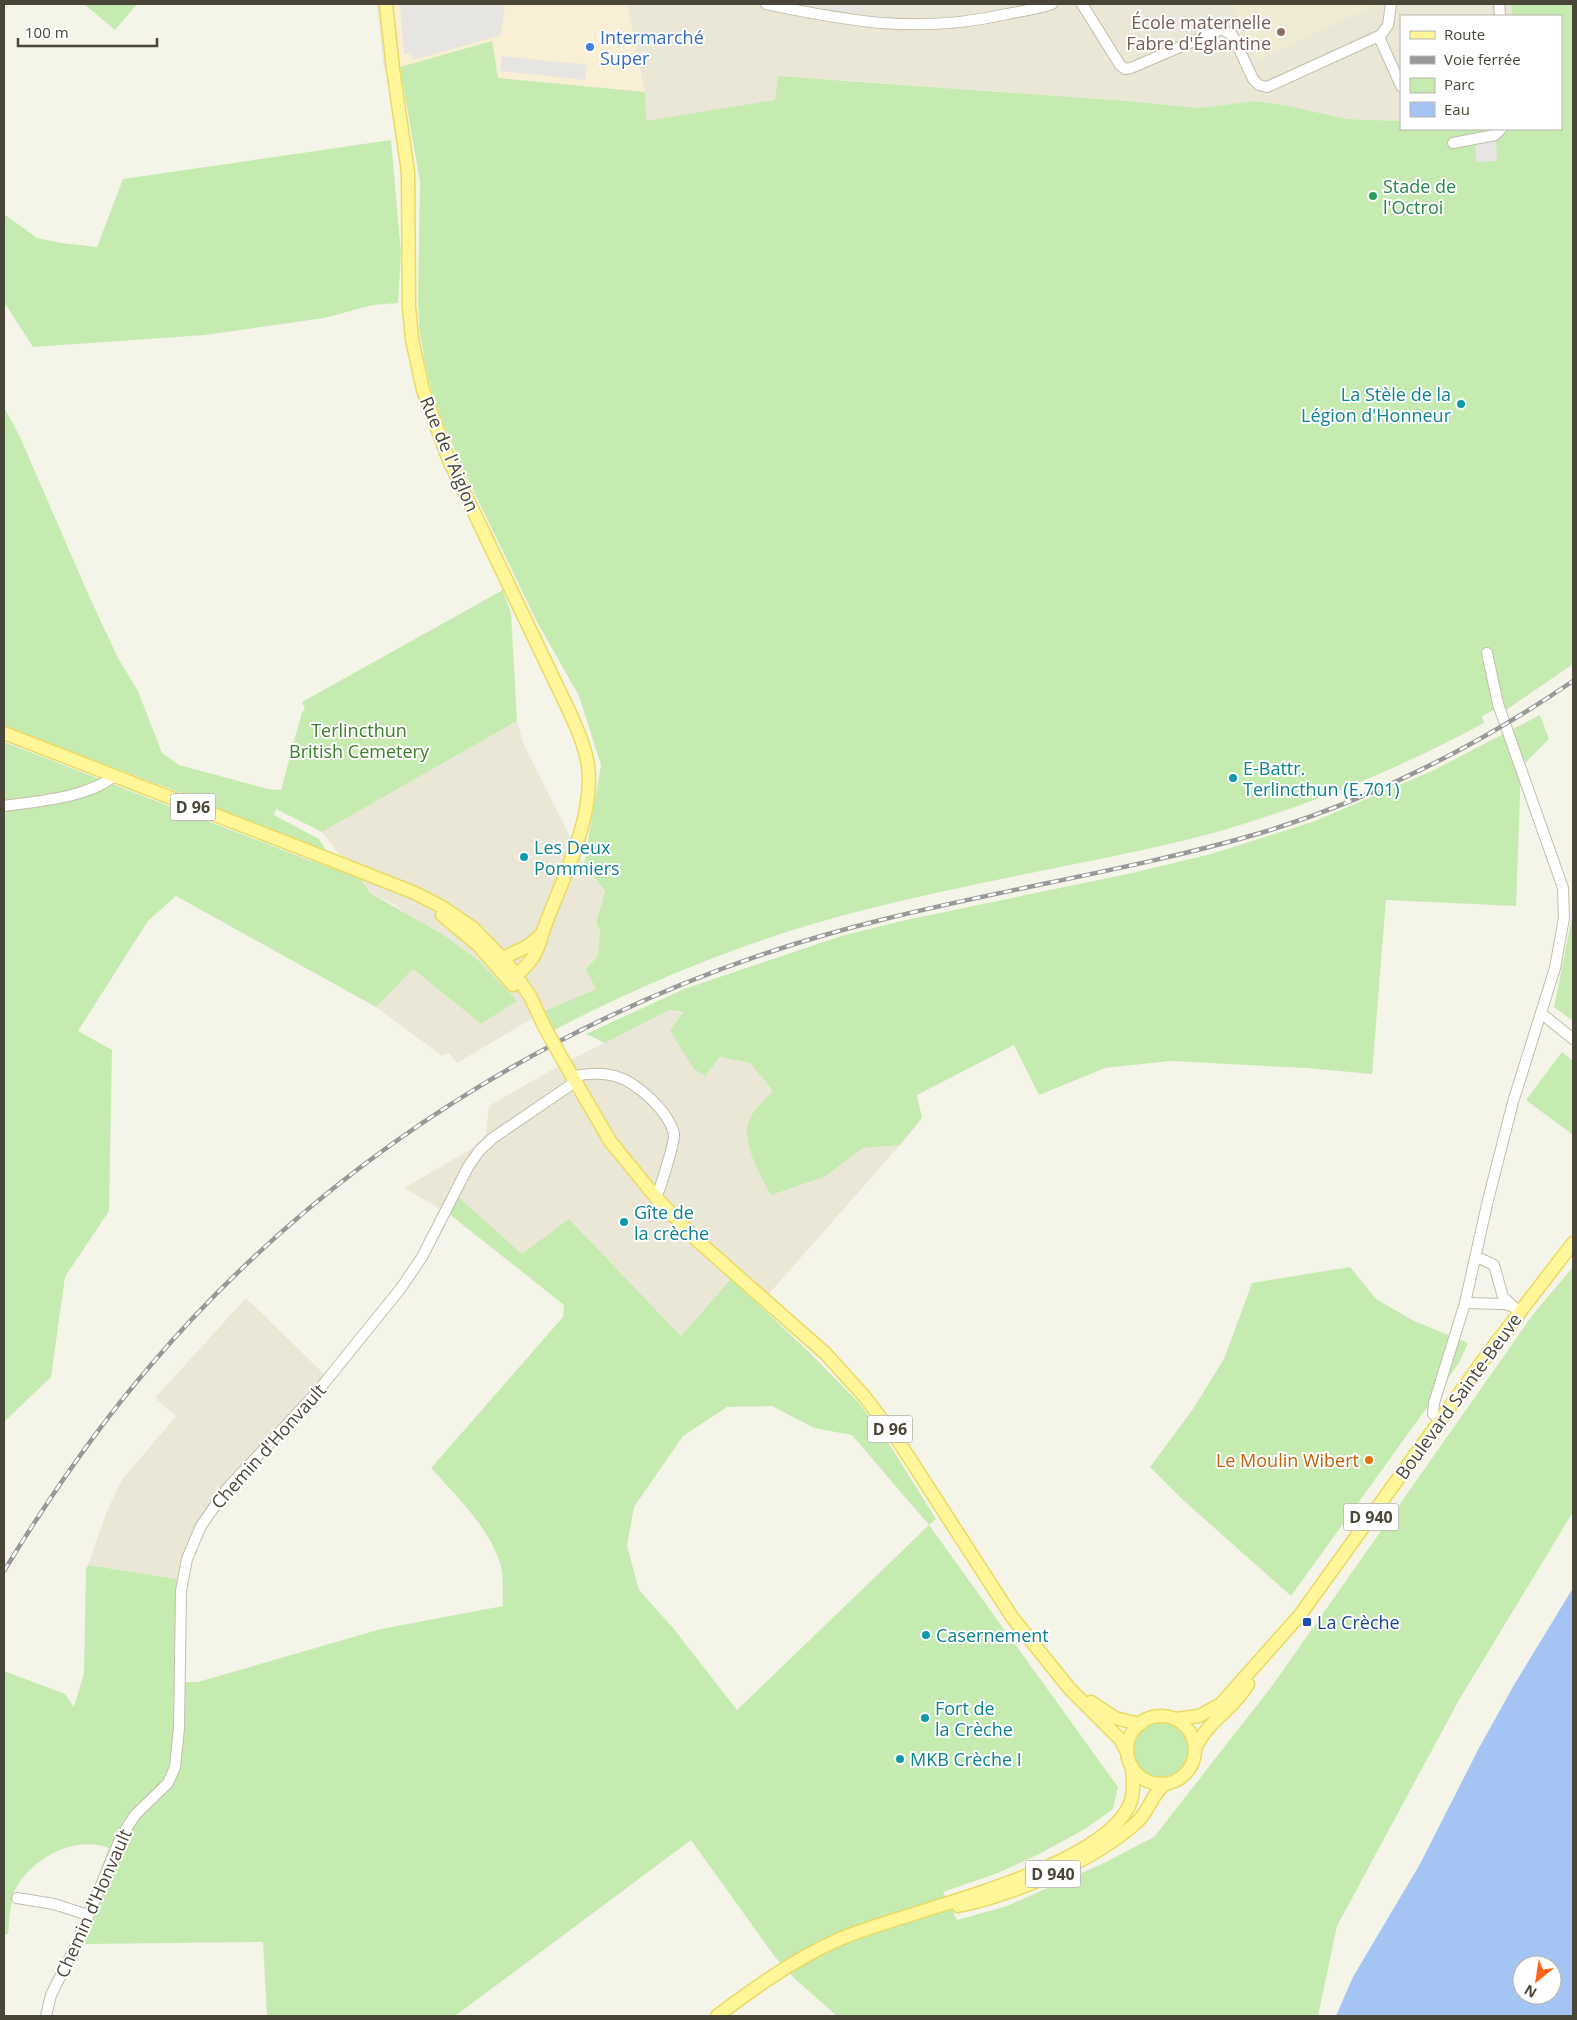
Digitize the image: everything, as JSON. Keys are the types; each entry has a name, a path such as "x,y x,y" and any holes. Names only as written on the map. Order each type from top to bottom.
{"main road":[{"name":"Rue de l'Aiglon","path":"386,4 408,172 409,307 419,373 428,408 444,450 571,715 583,745 588,772 589,793 584,820 539,946 532,961 513,977"},
{"name":"D 96","path":"4,733 429,900 457,916 479,933 498,960 530,996 560,1055 615,1148 656,1197 693,1236 825,1353 864,1396 893,1433 1006,1608 1031,1642 1074,1694 1120,1739 1127,1752"},
{"path":"498,960 528,946 542,934"},
{"name":"Boulevard Sainte-Beuve","path":"1541,1284 1573,1243"},
{"name":"Boulevard Sainte-Beuve","path":"1267,1652 1312,1600 1440,1420 1515,1309 1573,1252"},
{"name":"D 96","path":"1031,1642 1099,1709 1118,1720 1140,1724"},
{"name":"D 940","path":"1175,1719 1195,1717 1216,1708 1267,1652"},
{"name":"D 940","path":"1195,1749 1208,1728 1238,1699 1267,1652"},
{"path":"1157,1716 1175,1719 1190,1732 1195,1749 1193,1763 1187,1772 1176,1781 1165,1784 1146,1781 1132,1767 1127,1752 1131,1735 1140,1724 1157,1716"},
{"name":"D 940","path":"718,2016 772,1976 813,1952 861,1931 1035,1873 1062,1860 1103,1835 1116,1823 1129,1806 1133,1788 1132,1767"},
{"name":"D 940","path":"912,1915 1007,1893 1058,1871 1103,1846 1134,1825 1147,1810 1156,1793 1165,1784"}],"street":[{"path":"766,4 785,6 853,21 902,26 979,20 1052,4"},
{"path":"1025,10 1038,4"},
{"path":"1082,4 1120,65 1125,69 1222,29 1233,36 1253,80 1259,85 1267,87 1379,37 1387,28 1391,4"},
{"path":"1379,37 1400,84"},
{"path":"1453,143 1495,135 1500,130"},
{"path":"1440,1420 1433,1414 1434,1403 1465,1303 1501,1148 1553,975 1561,938 1564,894 1498,704 1487,653"},
{"path":"4,806 82,793 101,786 114,776"},
{"path":"1541,1013 1573,1038"},
{"path":"574,1079 596,1074 619,1078 658,1105 666,1115 674,1142 656,1197"},
{"name":"Chemin d'Honvault","path":"46,2016 51,1995 128,1825 139,1811 168,1783 175,1767 179,1728 181,1591 187,1559 201,1526 226,1490 317,1392 401,1288 427,1248 475,1156 494,1138 574,1079"},
{"path":"1476,1257 1494,1265 1501,1293 1515,1309"},
{"path":"1465,1303 1505,1304 1515,1309"},
{"path":"16,1898 54,1904 88,1915"}],"shaded area":[{"path":"377,4 1511,4 1512,15 1400,15 1400,121 1347,119 1289,106 1255,101 1199,108 826,79 510,321 645,92 498,78 492,41 400,67 384,69"},
{"path":"392,4 627,4 645,92 498,78 492,41 400,67"},
{"path":"400,4 505,4 501,35 413,60 411,53 404,54"},
{"path":"825,4 865,4 866,15 826,9"},
{"name":"École maternelle Fabre d'Églantine","path":"1232,4 1378,4 1257,60"},
{"path":"502,56 587,65 585,80 500,71"},
{"path":"1496,141 1497,161 1476,162 1475,142"},
{"path":"517,721 524,745 584,864 605,891 596,923 600,930 596,989 545,1011 457,1063 449,1053 441,1055 376,1007 413,969 481,1024 517,1001 395,905 370,893 360,878 356,863 338,853 322,832"},
{"path":"669,1010 683,1013 705,1076 720,1057 750,1063 773,1091 750,1118 826,1176 863,1148 900,1145 759,1305 731,1280 681,1336 570,1220 522,1254 456,1196 448,1213 404,1188 471,1149 486,1134 489,1106 557,1067"},
{"path":"246,1298 325,1375 237,1473 182,1563 178,1579 88,1565 107,1511 122,1480 176,1416 155,1398"}],"green space":[{"path":"84,4 137,4 115,30"},
{"path":"1511,4 1573,4 1573,664 1506,710 1496,709 1482,716 1484,723 1453,739 1389,770 1291,808 1187,840 935,893 814,924 700,963 626,995 554,1030 545,1011 596,989 586,969 598,956 600,930 596,923 605,891 584,864 601,765 579,696 536,620 464,471 434,402 419,328 420,182 400,67 492,41 498,78 645,92 646,121 775,100 778,76 1127,101 1199,108 1255,101 1289,106 1347,119 1400,121 1400,130 1562,130 1562,15 1512,15"},
{"path":"391,140 401,253 398,303 373,305 324,318 205,335 33,347 4,302 4,214 37,238 97,247 123,179"},
{"name":"Terlincthun British Cemetery","path":"4,407 20,437 118,658 138,691 162,753 179,765 268,789 281,790 302,712 305,710 302,702 503,590 511,613 517,721 322,832 276,809 274,815 319,839 327,852 248,822 189,796 4,726"},
{"path":"1540,715 1549,739 1521,767 1516,906 1386,900 1372,1074 1306,1068 1170,1061 1105,1068 1039,1095 1014,1045 917,1095 922,1118 900,1145 863,1148 826,1176 771,1195 749,1147 747,1127 755,1111 773,1091 750,1063 720,1057 705,1076 694,1069 670,1031 683,1012 669,1010 605,1043 586,1034 684,989 841,936 906,920 1132,873 1211,854 1315,821 1432,771"},
{"path":"4,742 306,859 360,878 370,893 442,934 479,961 517,1001 481,1024 413,969 376,1007 176,896 148,921 78,1031 112,1050 109,1211 65,1277 51,1377 4,1422"},
{"path":"1573,912 1573,1021 1554,1007"},
{"path":"1562,1052 1573,1061 1573,1135 1526,1100"},
{"path":"456,1195 522,1254 569,1219 681,1336 731,1279 809,1352 858,1402 883,1434 936,1519 929,1525 1118,1787 1113,1809 1085,1829 1041,1853 998,1873 943,1892 957,1920 1007,1906 1104,1863 1154,1837 1272,1686 1534,1313 1573,1267 1573,1512 1459,1700 1337,1926 1318,2016 837,2016 794,1978 775,1957 691,1840 455,2016 267,2016 263,1942 86,1944 75,1936 109,1848 96,1845 69,1847 56,1852 33,1867 23,1877 14,1892 8,1934 4,1934 4,1671 65,1694 74,1707 84,1673 86,1570 88,1565 177,1579 174,1655 175,1682 198,1682 381,1629 503,1606 502,1573 495,1549 470,1512 431,1468 563,1317 564,1305 448,1213","holes":["772,1406 814,1428 852,1435 929,1525 737,1710 673,1628 639,1590 627,1546 634,1507 683,1436 727,1407"]},
{"path":"1350,1267 1376,1299 1414,1321 1468,1343 1459,1363 1291,1596 1183,1500 1150,1467 1193,1409 1224,1359 1252,1283"},
{"path":"1156,1723 1166,1723 1176,1727 1184,1735 1188,1750 1184,1765 1176,1773 1166,1777 1156,1777 1146,1773 1138,1765 1134,1755 1134,1745 1138,1735 1146,1727"}],"water":[{"path":"1573,1588 1573,2016 1336,2016 1353,1977 1420,1864 1479,1748 1514,1685"}],"railway":[{"path":"4,1571 55,1491 110,1415 150,1366 224,1286 304,1212 390,1146 481,1086 576,1033 674,988 776,950 881,920 1169,857 1264,832 1305,818 1345,803 1424,768 1500,727 1573,681"}],"place":[{"name":"École maternelle Fabre d'Églantine","path":"1281,32"},
{"name":"Intermarché Super","path":"590,47"},
{"name":"Stade de l'Octroi","path":"1373,196"},
{"name":"La Stèle de la Légion d'Honneur","path":"1461,404"},
{"name":"E-Battr. Terlincthun (E.701)","path":"1233,778"},
{"name":"Les Deux Pommiers","path":"524,857"},
{"name":"Gîte de la crèche","path":"624,1222"},
{"name":"Le Moulin Wibert","path":"1369,1460"},
{"name":"La Crèche","path":"1307,1622"},
{"name":"Casernement","path":"926,1635"},
{"name":"Fort de la Crèche","path":"925,1718"},
{"name":"MKB Crèche I","path":"900,1759"}]}
